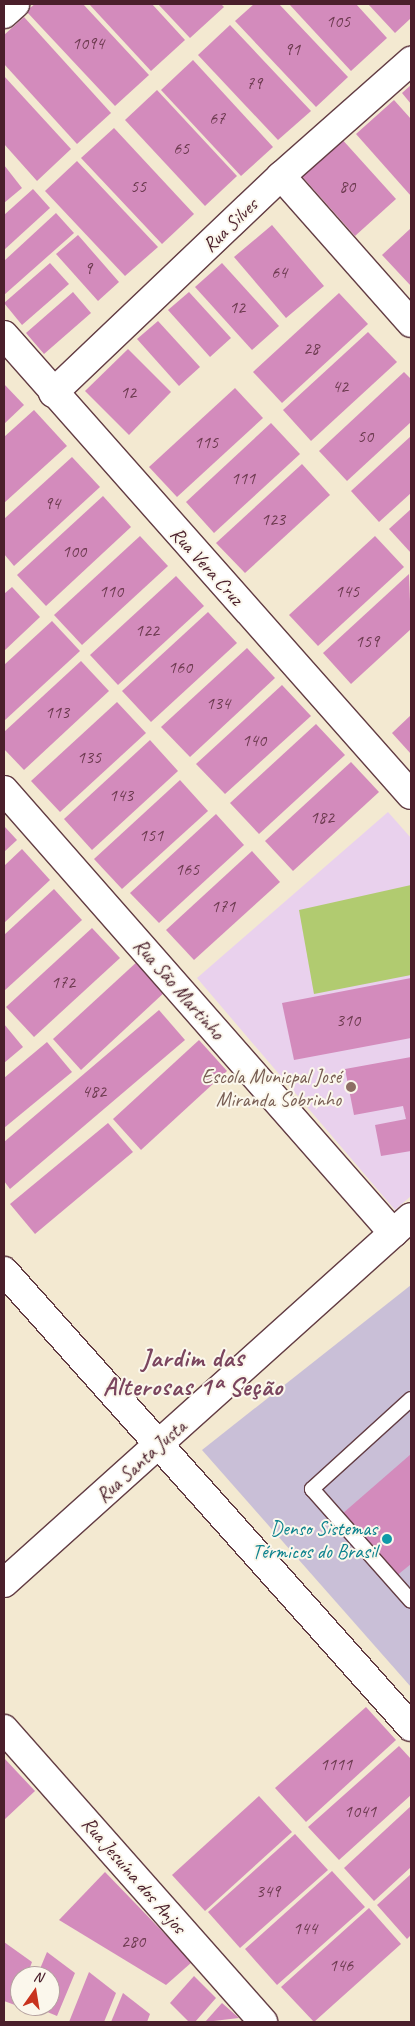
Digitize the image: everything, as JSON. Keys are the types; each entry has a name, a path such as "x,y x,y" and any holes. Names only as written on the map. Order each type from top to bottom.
{"street":[{"path":"4,14 14,4"},
{"name":"Rua Silves","path":"53,393 281,176 411,61"},
{"path":"281,176 411,323"},
{"name":"Rua Vera Cruz","path":"4,335 53,393 411,795"},
{"name":"Rua São Martinho","path":"4,790 402,1225"},
{"name":"Rua Santa Justa","path":"4,1583 402,1225"},
{"path":"4,1271 411,1727"},
{"name":"Rua Jesuína dos Anjos","path":"4,1729 263,2022"}],"lane":[{"path":"411,1399 312,1489 411,1601"}],"shaded area":[{"name":"Escola Municpal José Miranda Sobrinho","path":"388,812 411,838 411,1196 395,1210 197,978"},
{"path":"411,1285 411,1687 202,1450"}],"green space":[{"path":"411,885 411,975 314,994 299,910"}],"building":[{"path":"35,4 83,4 149,75 115,106 26,11"},
{"path":"89,4 152,4 185,40 151,71"},
{"path":"158,4 221,4 224,7 190,38"},
{"path":"254,4 279,4 348,77 316,107 235,21"},
{"path":"289,4 356,4 387,38 351,71"},
{"path":"368,4 411,4 411,18 395,33"},
{"path":"24,17 111,113 77,144 4,64 4,35"},
{"path":"230,25 311,111 278,140 198,55"},
{"path":"193,60 273,147 241,176 161,90"},
{"path":"4,76 71,149 37,181 4,144"},
{"path":"411,85 411,104 402,93"},
{"path":"157,90 237,176 205,206 125,120"},
{"path":"394,100 411,119 411,196 356,134"},
{"path":"114,128 194,214 162,244 81,158"},
{"path":"340,137 396,199 355,236 299,173"},
{"path":"77,161 158,247 125,276 45,191"},
{"path":"4,165 22,188 4,203"},
{"path":"33,189 50,208 4,250 4,215"},
{"path":"56,213 74,233 4,295 4,261"},
{"path":"272,225 324,286 286,318 234,257"},
{"path":"411,228 411,286 382,255"},
{"path":"78,235 119,282 98,301 56,254"},
{"path":"50,263 69,284 22,325 4,303"},
{"path":"222,263 279,326 252,350 195,287"},
{"path":"73,292 91,313 44,354 26,333"},
{"path":"189,292 231,338 210,357 168,310"},
{"path":"339,293 368,324 282,403 253,372"},
{"path":"158,321 200,367 179,386 137,339"},
{"path":"368,332 397,362 311,441 283,410"},
{"path":"128,349 171,392 129,435 85,391"},
{"path":"404,372 411,379 411,422 347,481 319,451"},
{"path":"4,384 24,405 4,424"},
{"path":"235,388 263,418 177,497 149,467"},
{"path":"34,410 67,446 4,503 4,437"},
{"path":"271,423 300,454 214,533 186,502"},
{"path":"411,436 411,493 379,522 351,491"},
{"path":"72,457 100,487 14,566 4,554 4,519"},
{"path":"302,464 330,495 245,573 216,543"},
{"path":"103,496 131,527 46,606 17,575"},
{"path":"411,509 411,553 389,529"},
{"path":"140,536 168,566 82,645 54,615"},
{"path":"375,536 404,567 318,646 289,615"},
{"path":"409,574 411,629 351,684 323,653"},
{"path":"176,576 204,606 118,685 90,655"},
{"path":"12,587 40,617 4,651 4,594"},
{"path":"208,612 237,643 151,722 122,691"},
{"path":"52,621 80,651 4,721 4,665"},
{"path":"247,648 275,678 190,757 161,727"},
{"path":"81,661 109,691 24,770 4,749 4,732"},
{"path":"282,685 311,716 225,794 196,764"},
{"path":"117,702 146,733 60,812 31,781"},
{"path":"411,715 411,754 392,733"},
{"path":"316,724 345,755 259,834 230,803"},
{"path":"150,740 178,771 92,850 64,819"},
{"path":"351,762 379,792 293,871 265,841"},
{"path":"180,780 208,811 122,889 94,859"},
{"path":"216,814 244,845 159,923 130,893"},
{"path":"4,826 17,840 4,852"},
{"path":"22,849 50,880 4,923 4,866"},
{"path":"252,851 280,882 194,960 166,930"},
{"path":"54,889 82,920 4,991 4,935"},
{"path":"92,928 120,958 34,1037 6,1007"},
{"path":"139,960 167,990 81,1070 53,1039"},
{"path":"411,978 411,1038 294,1060 282,1003"},
{"path":"159,1010 185,1040 10,1189 4,1181 4,1142"},
{"path":"4,1024 23,1047 4,1063"},
{"path":"199,1040 227,1071 141,1150 113,1119"},
{"path":"47,1042 72,1072 4,1128 4,1078"},
{"path":"411,1057 411,1151 381,1156 375,1125 406,1119 403,1106 354,1115 345,1069"},
{"path":"108,1123 133,1152 35,1234 10,1204"},
{"name":"Denso Sistemas Térmicos do Brasil","path":"411,1454 411,1564 395,1577 342,1514"},
{"path":"366,1707 396,1740 306,1822 275,1788"},
{"path":"399,1746 411,1759 411,1795 339,1860 308,1827"},
{"path":"4,1758 35,1791 4,1820"},
{"path":"259,1796 292,1832 205,1911 172,1875"},
{"path":"411,1806 411,1867 374,1901 344,1868"},
{"path":"295,1834 328,1870 240,1948 208,1912"},
{"path":"332,1871 365,1907 277,1985 245,1949"},
{"path":"105,1872 192,1962 166,1985 59,1920"},
{"path":"411,1874 411,1935 407,1939 377,1905"},
{"path":"369,1908 401,1944 314,2022 281,1987"},
{"path":"4,1942 32,1962 31,1966 10,1966 10,2003 4,2001"},
{"path":"47,1952 75,1973 60,2009 60,1966 41,1966"},
{"path":"89,1972 116,1993 104,2022 69,2022"},
{"path":"194,1976 216,1998 195,2022 189,2022 170,2003"},
{"path":"123,1993 150,2014 147,2022 111,2022"},
{"path":"222,2003 239,2018 205,2022"}],"place":[{"name":"Escola Municpal José Miranda Sobrinho","path":"351,1087"},
{"name":"Denso Sistemas Térmicos do Brasil","path":"387,1539"}],"district":[{"name":"Jardim das Alterosas 1ª Seção","path":"193,1374"}]}
